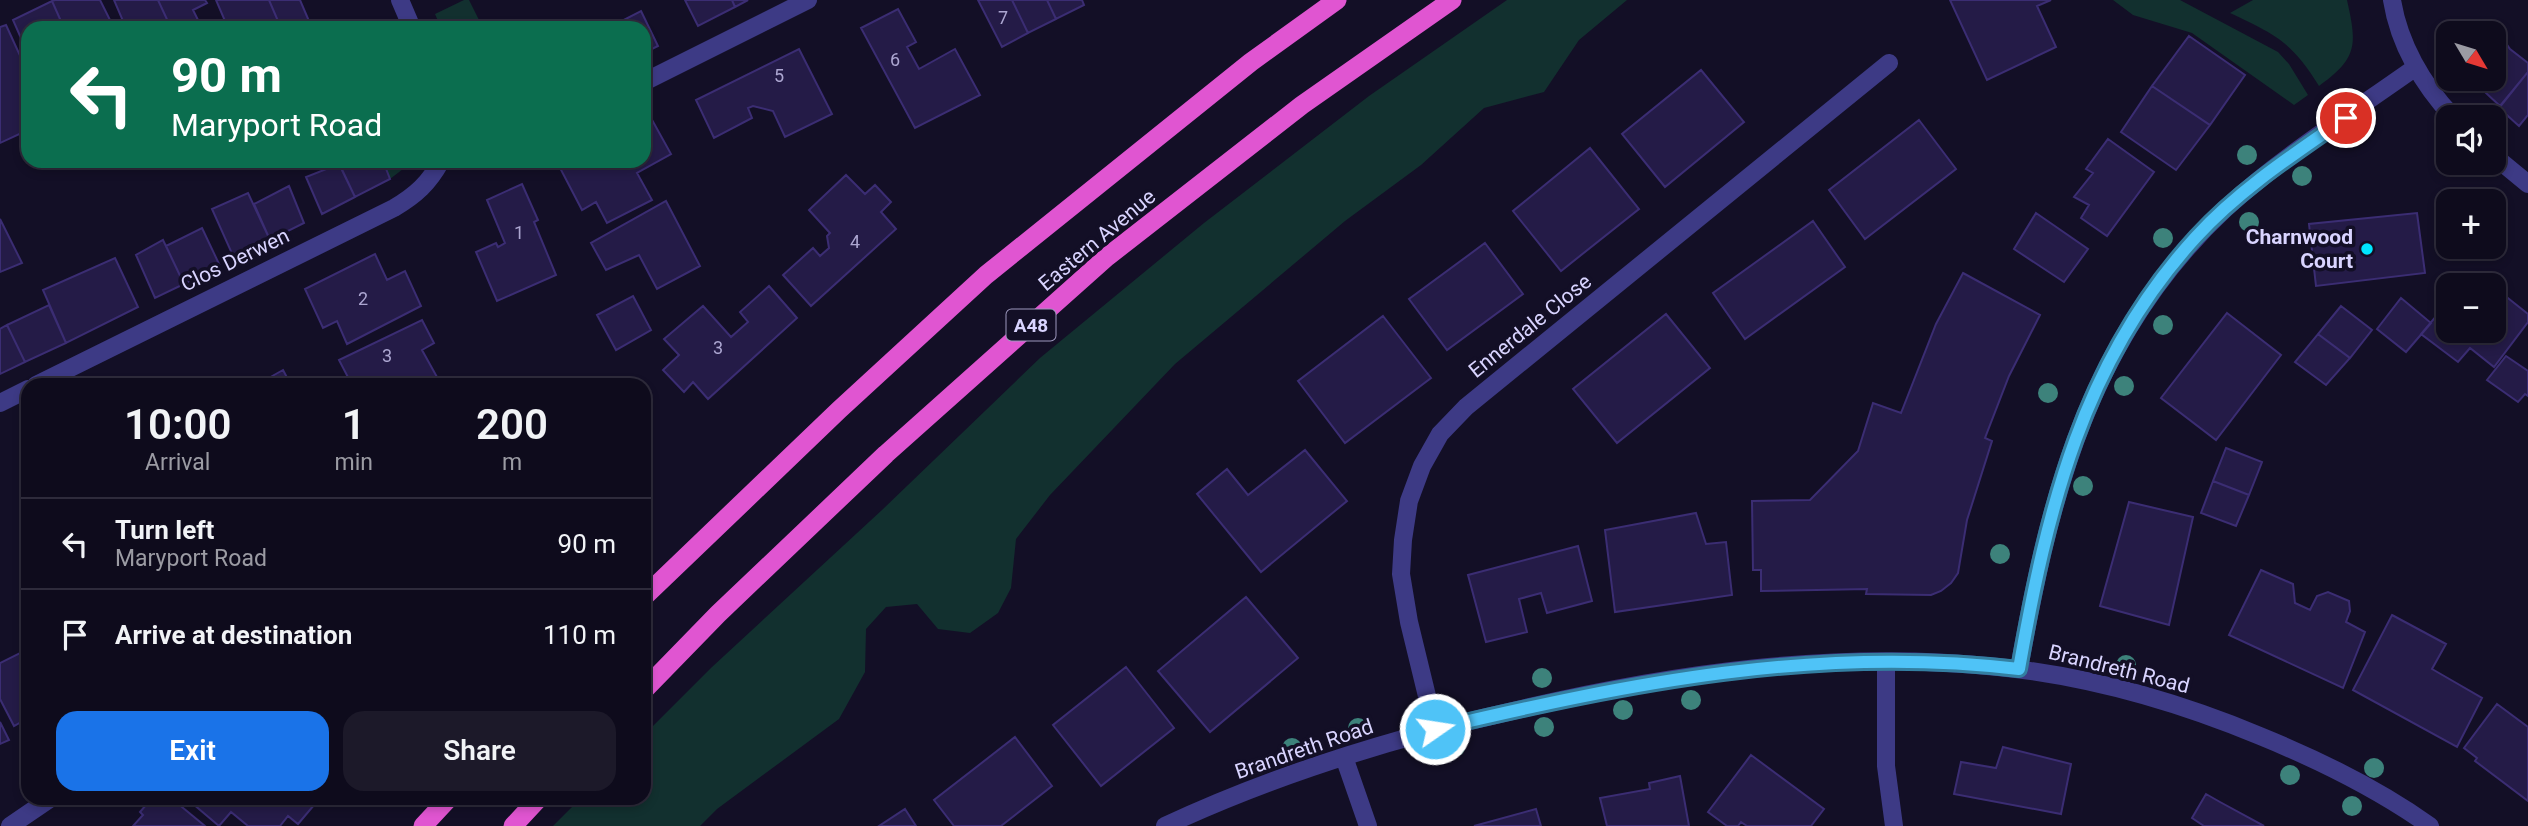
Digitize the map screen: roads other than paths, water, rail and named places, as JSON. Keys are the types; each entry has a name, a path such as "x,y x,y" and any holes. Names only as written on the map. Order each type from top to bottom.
{"highway":[{"name":"Eastern Avenue","path":"651,590 839,410 986,275 1251,62 1337,0"},
{"name":"Eastern Avenue","path":"651,683 718,614 886,454 1107,257 1302,105 1452,0"},
{"path":"423,826 442,805"},
{"path":"513,826 532,805"}],"street":[{"path":"400,0 409,21"},
{"path":"651,78 808,0"},
{"path":"2392,0 2395,17 2416,67 2444,105"},
{"name":"Ennerdale Close","path":"1435,729 1409,622 1401,574 1409,501 1422,466 1440,434 1466,407 1889,63"},
{"path":"2019,669 2050,520 2067,459 2108,363 2143,306 2197,237 2227,207 2296,152 2416,67"},
{"path":"2506,166 2528,184"},
{"name":"Clos Derwen","path":"50,378 394,208 415,195 432,178 437,168"},
{"path":"0,402 21,392"},
{"path":"1886,662 1886,766 1894,826"},
{"name":"Brandreth Road","path":"1165,826 1344,757 1435,729 1555,701 1704,674 1783,666 1886,662 1956,663 2019,669 2144,696 2244,729 2322,762 2430,826"},
{"path":"1344,757 1367,826"},
{"path":"10,826 41,805"}],"place":[{"name":"Charnwood Court","path":"2367,249"}]}
